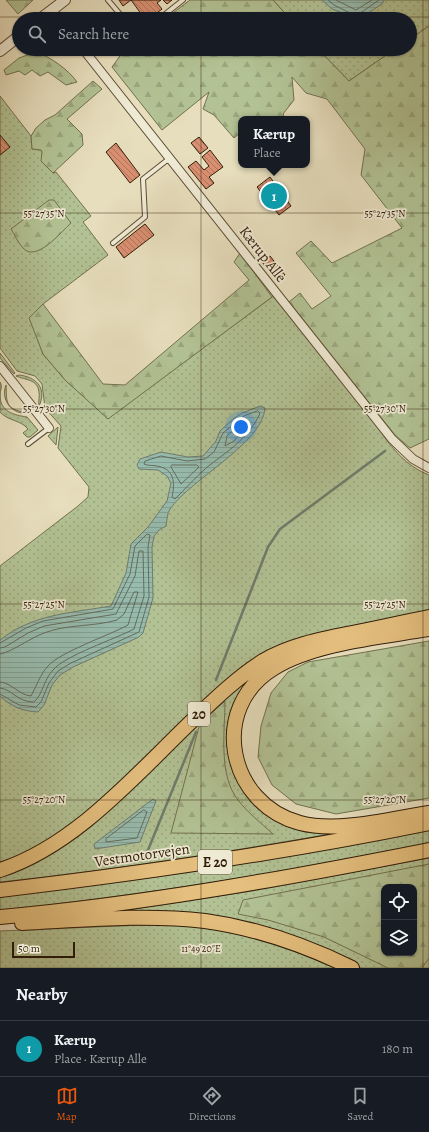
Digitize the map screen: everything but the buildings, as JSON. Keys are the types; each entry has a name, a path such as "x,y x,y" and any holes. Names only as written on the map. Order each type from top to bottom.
{"highway":[{"name":"20","path":"0,870 30,858 51,847 94,815 216,698 265,660 310,642 429,617"},
{"path":"429,629 325,648 293,658 272,669 259,680 247,694 241,706 234,732 234,747 237,764 248,788 264,805 290,820 313,825 339,826 429,813"},
{"name":"Vestmotorvejen","path":"0,890 133,874 281,852 429,823"},
{"name":"E 20","path":"0,917 93,906 260,882 429,850"},
{"path":"0,925 140,918 204,921 269,935 321,953 352,968"}],"street":[{"path":"49,12 65,0"},
{"path":"0,51 12,42"},
{"name":"Kærup Alle","path":"89,56 392,439 413,459 429,468"},
{"path":"0,366 49,428"}],"lane":[{"path":"108,0 118,12"},
{"path":"168,12 183,0"},
{"path":"113,243 145,217 143,178 166,161 171,160"},
{"path":"28,444 49,428"}],"green space":[{"path":"6,0 33,0 20,12 16,12"},
{"path":"190,0 273,0 284,12 174,12"},
{"path":"273,0 429,0 429,26 417,34 417,12 284,12"},
{"path":"429,26 429,439 410,448 395,435 289,302 300,293 312,309 331,296 296,253 311,241 332,263 402,228 361,175 365,149 327,99 306,93 292,77 294,100 283,114 284,116 238,116 238,135 234,138 214,115 203,109 209,92 162,130 112,67 120,56 325,56 349,81 385,56 417,56 417,34"},
{"path":"25,56 45,56 58,64 77,82 66,85 48,72 40,76 32,70 25,75 19,71 6,75 4,70 19,58"},
{"path":"325,56 385,56 349,81"},
{"path":"93,81 102,89 67,119 82,134 83,145 53,173 41,161 41,150 32,149 31,136 36,128 45,120 55,115"},
{"path":"0,96 31,136 32,149 41,150 53,173 56,172 91,216 83,222 108,255 43,304 30,318 43,354 65,380 108,418 275,295 359,401 397,453 417,469 429,475 429,611 300,638 116,786 86,813 45,844 0,864 0,566 78,506 88,497 89,487 58,448 61,426 45,408 42,384 35,376 17,371 0,348"},
{"path":"49,200 54,200 71,223 55,239 41,249 35,252 28,252 21,246 11,229"},
{"path":"240,253 272,297 108,419 65,380 43,354 29,318 43,304 103,384 125,385 249,280 234,262"},
{"path":"0,353 15,373 14,374 0,358"},
{"path":"19,375 30,378 38,384 42,393 42,398 39,405 38,388 34,382 16,376"},
{"path":"6,385 7,399 10,406 18,411 28,413 17,412 9,406 5,396"},
{"path":"0,395 2,405 5,409 13,414 27,417 38,430 30,437 27,437 23,433 28,429 25,426 3,415 0,412"},
{"path":"58,427 56,445 48,436"},
{"path":"429,641 429,798 336,814 296,804 272,785 258,757 261,726 271,693 288,672 308,662"},
{"path":"317,647 258,676 231,746 270,815 369,827 185,858 0,882 0,874 39,858 246,677"},
{"path":"225,701 225,765 232,790 246,809 273,834 171,833 200,723"},
{"path":"429,828 429,844 376,855 215,882 0,911 0,896 189,872"},
{"path":"429,858 429,968 362,968 279,933 101,914 252,891"},
{"path":"429,864 429,958 422,968 388,968 324,937 268,920 238,914 243,900"},
{"path":"166,924 212,929 253,938 293,950 335,968 0,968 0,931"}],"water":[{"path":"322,0 384,0 382,4 370,12 340,12 332,9"},
{"path":"260,406 265,408 261,421 252,434 240,447 180,497 169,511 166,526 159,530 154,536 152,547 153,598 143,633 139,637 73,667 60,675 52,685 44,705 38,712 18,708 0,696 0,640 13,631 39,620 67,613 111,606 126,573 131,544 148,527 167,501 171,483 167,476 158,470 139,469 137,465 140,459 161,452 188,457 203,456 216,441 220,431 232,420 242,413"},
{"path":"153,799 156,801 140,842 95,849 94,844"}],"waterway":[{"path":"216,680 268,547 280,529 385,451"},
{"path":"146,855 196,732"}],"place":[{"name":"Kærup","path":"274,196"}]}
